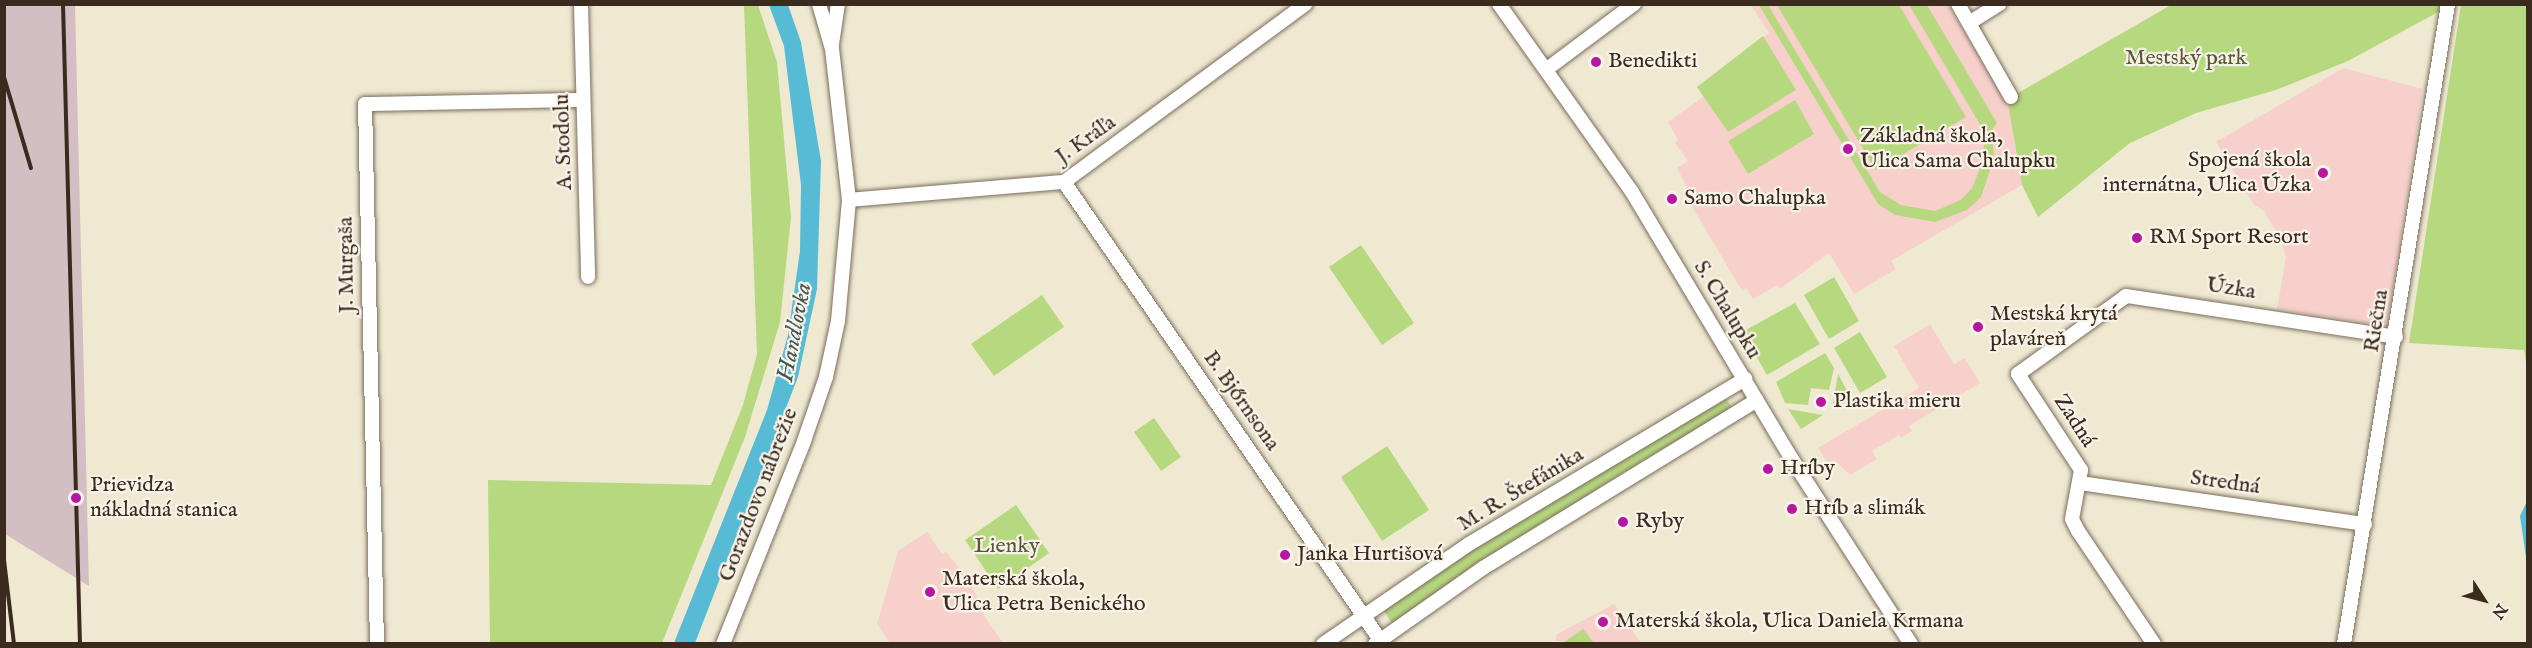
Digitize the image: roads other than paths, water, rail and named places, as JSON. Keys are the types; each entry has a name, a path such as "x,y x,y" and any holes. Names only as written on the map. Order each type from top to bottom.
{"street":[{"name":"A. Stodolu","path":"581,4 588,277"},
{"name":"Gorazdovo nábrežie","path":"723,644 804,441 825,377 841,300 849,200 832,49 819,4"},
{"path":"832,49 838,4"},
{"name":"J. Kráľa","path":"849,200 971,193 1064,182 1305,4"},
{"name":"S. Chalupku","path":"1499,4 1632,192 1757,400 1911,644"},
{"path":"1546,69 1634,4"},
{"path":"1958,4 2011,98"},
{"path":"1969,23 1999,4"},
{"name":"Riečna","path":"2344,644 2396,337 2448,4"},
{"name":"J. Murgaša","path":"377,644 365,104 584,100"},
{"name":"B. Bjőrnsona","path":"1064,182 1364,615 1379,642"},
{"name":"Úzka","path":"2071,334 2126,296 2135,295 2396,337"},
{"name":"Zadná","path":"2071,334 2018,374 2081,470 2072,519 2078,531 2154,644"},
{"name":"M. R. Štefánika","path":"1323,644 1469,544 1745,379"},
{"name":"M. R. Štefánika","path":"1379,642 1483,568 1757,400"},
{"name":"Stredná","path":"2080,483 2365,524"}],"water":[{"name":"Handlovka","path":"769,5 788,5 801,42 821,161 817,289 798,377 695,643 674,643 767,410 788,335 800,251 801,185 784,46"},
{"path":"2527,501 2527,564 2520,516"}],"railway":[{"path":"63,4 80,644"},
{"path":"4,77 31,168"},
{"path":"4,560 14,644"}],"place":[{"name":"Benedikti","path":"1596,62"},
{"name":"Základná škola, Ulica Sama Chalupku","path":"1848,149"},
{"name":"Spojená škola internátna, Ulica Úzka","path":"2323,173"},
{"name":"Samo Chalupka","path":"1672,199"},
{"name":"RM Sport Resort","path":"2137,238"},
{"name":"Mestská krytá plaváreň","path":"1978,327"},
{"name":"Plastika mieru","path":"1821,402"},
{"name":"Hríby","path":"1768,469"},
{"name":"Prievidza nákladná stanica","path":"76,498"},
{"name":"Hríb a slimák","path":"1792,509"},
{"name":"Ryby","path":"1623,522"},
{"name":"Janka Hurtišová","path":"1285,555"},
{"name":"Materská škola, Ulica Petra Benického","path":"930,592"},
{"name":"Materská škola, Ulica Daniela Krmana","path":"1603,622"}],"park label":[{"name":"Mestský park","path":"2186,59"},
{"name":"Lienky","path":"1007,547"}]}
